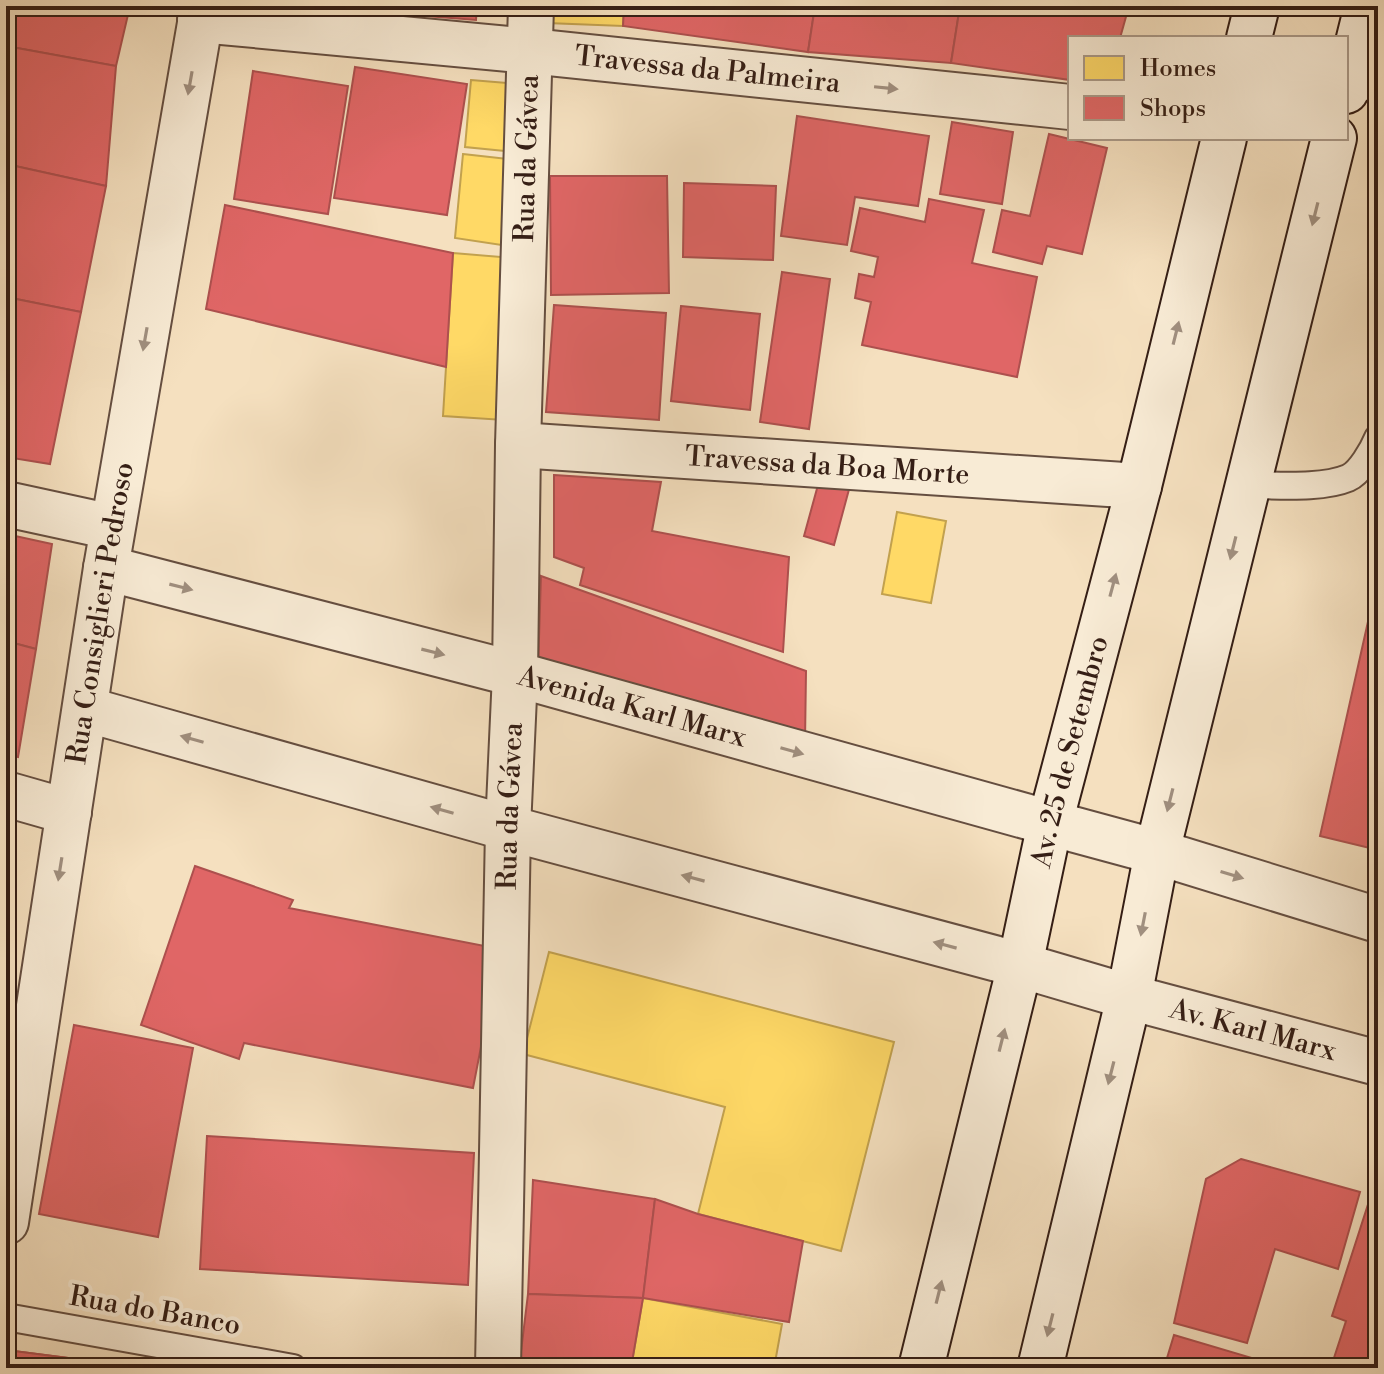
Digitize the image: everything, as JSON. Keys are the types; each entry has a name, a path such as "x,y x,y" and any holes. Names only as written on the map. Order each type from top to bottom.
{"street":[{"name":"Rua da Gávea","path":"498,1368 508,828 515,674 518,445 531,6"},
{"path":"1250,36 1257,6"},
{"name":"Travessa da Palmeira","path":"202,13 530,51 1068,107"},
{"name":"Rua Consiglieri Pedroso","path":"6,1222 109,547 202,13"},
{"path":"1357,88 1369,24"},
{"name":"Av. 25 de Setembro","path":"921,1368 1020,965 1050,823 1139,486 1224,140"},
{"path":"1040,1368 1129,997 1157,852 1334,140"},
{"name":"Travessa da Boa Morte","path":"518,445 1139,486"},
{"name":"Avenida Karl Marx","path":"6,504 109,547 515,674 1157,852"},
{"path":"85,709 1129,997"},
{"path":"6,794 69,812"},
{"path":"1157,852 1378,920"},
{"name":"Av. Karl Marx","path":"1129,997 1378,1063"}],"lane":[{"path":"1248,485 1315,485 1351,477 1372,453 1378,438"},
{"name":"Rua do Banco","path":"6,1317 293,1368"}],"building: Homes":[{"path":"548,6 624,6 623,26 547,23"},
{"path":"471,80 518,84 516,152 465,147"},
{"path":"463,154 516,160 515,247 455,238"},
{"path":"453,253 512,258 504,420 443,416"},
{"path":"897,512 946,521 931,603 882,594"},
{"path":"549,952 894,1042 841,1251 698,1214 725,1107 523,1054"},
{"path":"643,1298 782,1324 774,1368 631,1368"}],"building: Shops":[{"path":"6,6 130,6 116,66 6,46"},
{"path":"313,6 351,6 349,14"},
{"path":"401,6 477,6 476,20 401,14"},
{"path":"624,6 815,6 808,52 623,26"},
{"path":"815,6 960,6 951,63 808,52"},
{"path":"960,6 1129,6 1121,36 1068,36 1068,80 951,63"},
{"path":"6,46 116,66 106,186 6,164"},
{"path":"355,67 467,84 447,215 334,198"},
{"path":"253,71 348,86 328,214 234,199"},
{"path":"797,116 929,136 918,206 855,197 847,245 781,236"},
{"path":"952,122 1013,132 1002,204 940,194"},
{"path":"1049,134 1107,148 1082,254 1047,246 1042,264 993,252 1002,210 1030,216"},
{"path":"6,164 106,186 81,312 6,297"},
{"path":"550,176 667,176 669,293 551,295"},
{"path":"684,183 776,186 773,260 683,257"},
{"path":"929,199 984,210 972,263 1037,277 1017,377 862,345 871,302 855,298 859,274 874,277 878,257 851,251 860,208 925,222"},
{"path":"225,205 453,253 446,367 206,309"},
{"path":"782,272 830,279 809,429 760,422"},
{"path":"6,297 81,312 50,464 6,457"},
{"path":"554,305 666,313 659,420 546,412"},
{"path":"681,306 760,314 750,410 671,401"},
{"path":"821,474 851,482 834,545 804,536"},
{"path":"554,475 661,482 652,531 789,557 783,652 580,585 584,568 554,557"},
{"path":"6,534 52,544 36,649 6,641"},
{"path":"541,576 806,671 805,742 538,670"},
{"path":"1378,577 1378,850 1320,836"},
{"path":"6,641 36,649 18,757 6,754"},
{"path":"195,866 293,900 289,908 500,949 473,1088 244,1043 239,1059 141,1025"},
{"path":"74,1025 193,1048 158,1237 39,1214"},
{"path":"207,1136 474,1153 468,1285 200,1269"},
{"path":"1241,1159 1360,1192 1338,1269 1275,1249 1247,1343 1174,1323 1206,1179"},
{"path":"533,1180 655,1199 643,1298 528,1294"},
{"path":"1373,1189 1378,1190 1378,1368 1345,1368 1332,1364 1346,1321 1332,1316"},
{"path":"655,1199 698,1214 803,1241 789,1322 643,1298"},
{"path":"528,1294 643,1298 631,1368 519,1368"},
{"path":"1174,1335 1282,1367 1282,1368 1164,1368"},
{"path":"6,1350 146,1368 6,1368"},
{"path":"6,1350 146,1368 6,1368"}]}
